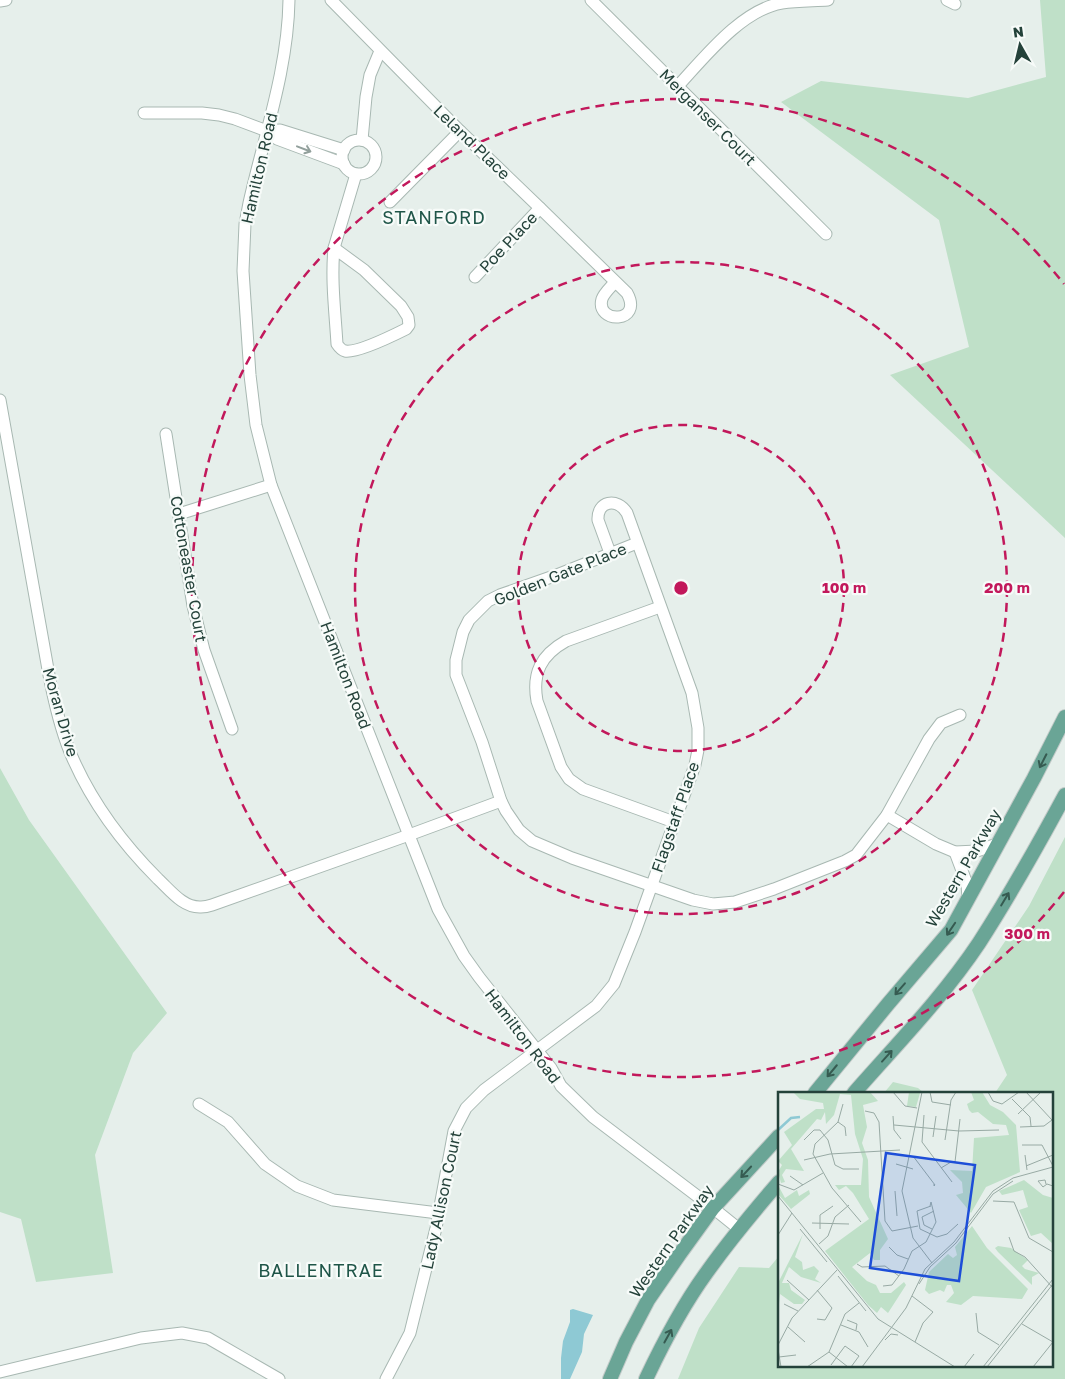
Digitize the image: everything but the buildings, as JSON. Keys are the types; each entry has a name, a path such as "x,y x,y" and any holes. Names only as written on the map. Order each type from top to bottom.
{"main road":[{"name":"Western Parkway","path":"816,1092 951,930 1065,717"},
{"path":"855,1092 938,999 978,944 1037,846 1065,795"},
{"name":"Western Parkway","path":"610,1379 626,1342 648,1300 713,1208 778,1137"},
{"path":"646,1379 674,1324 705,1274 739,1229 778,1183"}],"street":[{"path":"0,1 6,0"},
{"name":"Hamilton Road","path":"289,0 288,29 284,57 249,203 243,271 250,375 256,424 271,485 438,910 464,956 551,1068 561,1086 593,1117 739,1229"},
{"name":"Leland Place","path":"331,0 460,132 615,282"},
{"name":"Merganser Court","path":"591,0 826,234"},
{"path":"677,86 734,27 754,13 780,3 828,0"},
{"path":"362,140 370,75 380,51"},
{"path":"144,114 190,113 219,115 236,119 267,131 277,139 344,164"},
{"path":"267,131 280,130 344,150"},
{"path":"390,202 460,132"},
{"path":"362,140 372,146 375,151 376,163 368,172 356,174 348,170 342,155 351,142 362,140"},
{"path":"334,248 364,270 401,306 408,317 409,325 406,330 373,344 347,352 340,350 337,344 332,269 334,248 356,174"},
{"name":"Poe Place","path":"475,277 540,208"},
{"name":"Moran Drive","path":"0,400 49,675 59,719 70,751 99,808 137,858 177,898 189,905 201,908 225,901 409,836 501,801"},
{"name":"Cottoneaster Court","path":"166,434 194,610 204,650 232,729"},
{"path":"179,514 271,485"},
{"name":"Flagstaff Place","path":"536,1050 596,1006 614,984 695,765 698,750 698,724 692,693 626,513 623,507 613,503 602,507 598,515 598,520 610,553"},
{"name":"Golden Gate Place","path":"637,543 488,601 469,620 463,632 456,660 456,675 482,742 501,801 517,828 532,841 572,858 694,900 713,904 735,902 777,888 856,855 887,815 929,739 941,723 960,716"},
{"path":"660,607 566,641 555,647 545,658 536,676 535,690 537,701 561,767 569,779 583,789 674,822"},
{"path":"887,815 936,844 955,852 977,850 997,844"},
{"path":"955,852 967,884 968,899"},
{"name":"Lady Allison Court","path":"386,1379 410,1333 438,1213 454,1131 466,1108 484,1090 536,1050"},
{"path":"199,1104 228,1122 264,1164 297,1186 333,1200 438,1213"},
{"path":"0,1372 141,1338 182,1333 208,1338 279,1379"}],"green space":[{"path":"1040,0 1065,0 1065,538 890,375 969,347 939,220 781,102 821,81 968,98 1046,77"},
{"path":"0,768 29,820 167,1013 133,1053 95,1155 113,1273 36,1282 21,1219 0,1212"},
{"path":"1065,837 1065,1379 678,1379 699,1328 739,1267 769,1268 778,1257 778,1366 1052,1366 1052,1092 996,1092 1007,1075 972,990 1029,906"},
{"path":"893,1082 918,1088 923,1092 885,1092"}],"water":[{"path":"573,1309 593,1315 584,1334 582,1352 570,1379 561,1379 563,1341 570,1322 570,1310"}],"district":[{"name":"STANFORD","path":"434,217"},
{"name":"BALLENTRAE","path":"321,1270"}]}
